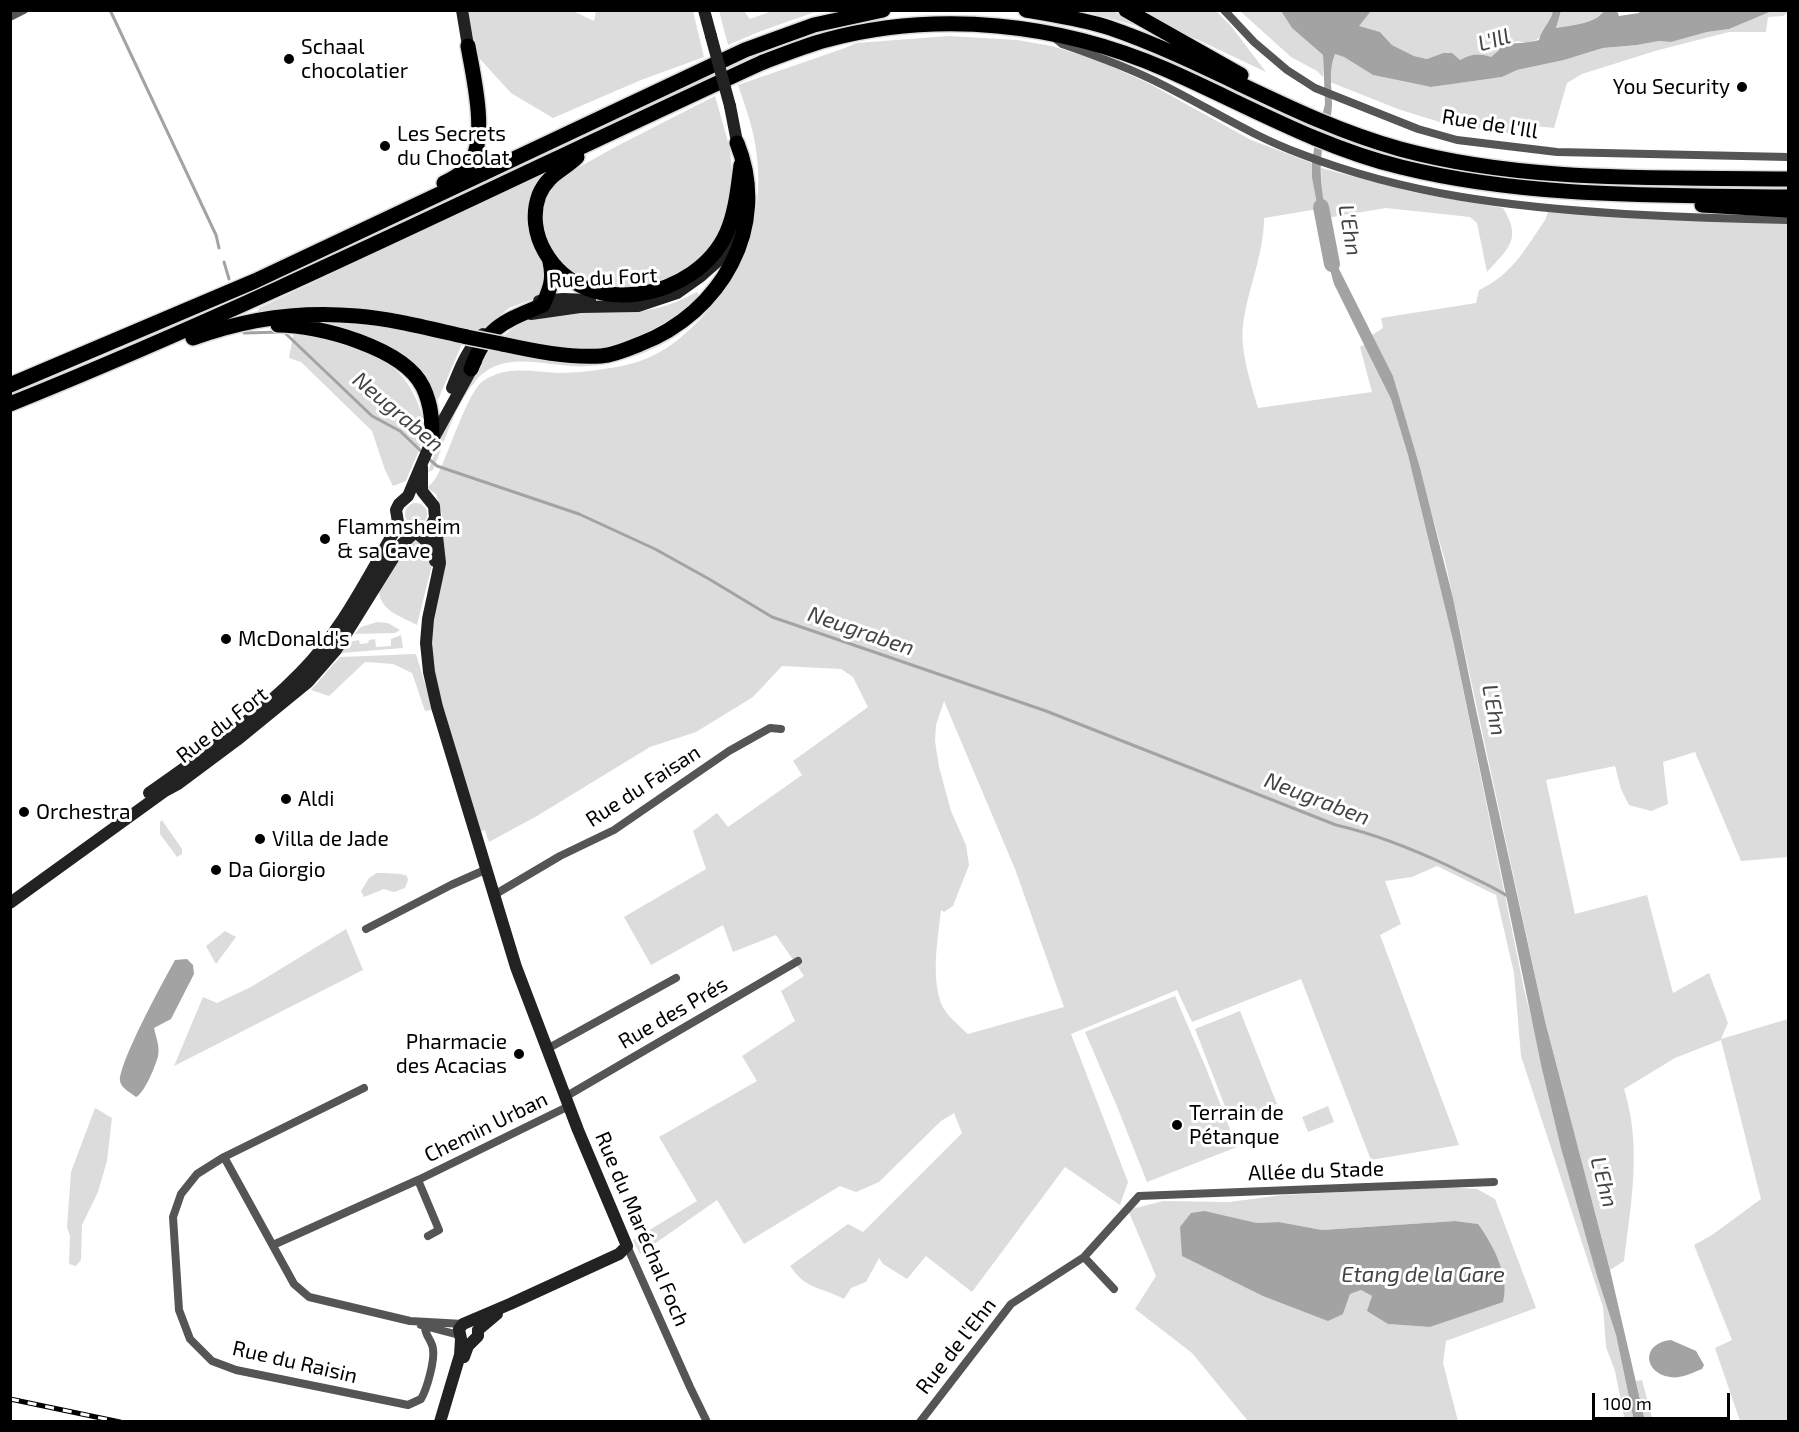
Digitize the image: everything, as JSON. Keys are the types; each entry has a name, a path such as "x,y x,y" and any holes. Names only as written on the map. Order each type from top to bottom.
{"highway":[{"path":"10,385 255,281 745,50 814,25 883,10"},
{"path":"1026,10 1072,18 1110,28 1166,51 1311,118 1399,149 1495,167 1595,175 1788,179"},
{"path":"1126,10 1247,78 1260,95"},
{"path":"10,404 255,300 760,63 825,40 901,26 992,25 1049,32 1108,47 1162,68 1336,146 1398,166 1464,180 1524,188 1652,195 1788,197"},
{"path":"425,201 438,187 465,170 474,158 477,144 478,106 468,46"},
{"path":"84,374 106,373 192,338 239,323 304,315 383,319 554,354 602,356 623,351 658,338 694,313 726,276 734,262 746,224 748,176 737,143"},
{"path":"471,369 479,347 498,327 520,313 543,305 552,287 553,274 550,262 537,235 536,210 539,195 555,173 576,159 582,147"},
{"path":"550,262 566,278 590,289 610,294 636,295 664,289 680,281 700,267 715,252 728,231 735,205 741,165"},
{"path":"1751,178 1772,171 1788,171"},
{"path":"1652,195 1664,202 1788,210"},
{"path":"239,323 251,326 284,325 321,330 362,342 387,353 422,385 432,412 430,446"}],"main road":[{"path":"462,10 468,46"},
{"name":"Rue du Fort","path":"430,446 484,348 512,322 530,315 558,309 638,306 677,293 719,260 735,232 742,195 741,165 730,106 704,10"},
{"name":"Rue du Fort","path":"10,894 255,715 301,673 327,642 394,532 398,522 396,515 399,504 408,496 422,467 464,359 475,342 491,326 512,310 536,302 563,299 637,300 677,293"},
{"name":"Rue du Fort","path":"10,903 165,791 178,784 308,682 336,650 402,544 415,534 429,529 435,518 434,506 426,497 421,486 422,467"},
{"path":"408,496 426,497"},
{"name":"Rue du Maréchal Foch","path":"435,518 440,563 428,619 426,643 429,672 437,707"},
{"path":"398,522 406,532 415,534"},
{"name":"Rue du Maréchal Foch","path":"415,534 431,545 435,558 418,638 421,663 437,707 516,967 567,1102 627,1245"},
{"path":"440,1422 467,1332 487,1313 619,1254 627,1245"},
{"path":"448,1422 467,1332"}],"street":[{"path":"10,17 24,10"},
{"name":"Rue de l'Ill","path":"1224,10 1254,42 1287,70 1316,88 1418,129 1458,140 1557,152 1788,158"},
{"path":"1049,32 1062,44 1114,62 1163,84 1260,138 1387,183 1447,196 1532,208 1656,216 1788,220"},
{"name":"Rue du Faisan","path":"494,895 560,856 614,830 729,751 770,728 781,729"},
{"path":"366,929 487,869"},
{"name":"Rue des Prés","path":"567,1102 798,961"},
{"path":"547,1049 676,978"},
{"path":"364,1088 224,1157 294,1284 309,1297 467,1332"},
{"name":"Chemin Urban","path":"273,1245 418,1180 567,1102"},
{"name":"Rue du Raisin","path":"224,1157 197,1174 181,1194 173,1217 179,1310 190,1339 212,1361 236,1370 402,1404 413,1404 425,1393 434,1350 425,1333 425,1327"},
{"path":"418,1180 439,1230 428,1236"},
{"name":"Allée du Stade","path":"1140,1196 1494,1182"},
{"name":"Rue de l'Ehn","path":"920,1422 1011,1304 1084,1257 1140,1196"},
{"name":"Rue du Maréchal Foch","path":"627,1245 707,1422"},
{"path":"1084,1257 1114,1289"},
{"path":"410,1320 425,1327 467,1332"}],"shaded area":[{"path":"460,11 573,11 594,21 596,11 693,11 704,57 641,80 553,118 511,93 479,58 465,41"},
{"path":"719,11 744,11 750,19 772,11 818,11 728,45"},
{"path":"1084,11 1114,11 1137,26"},
{"path":"1137,11 1216,11 1231,26 1266,72"},
{"path":"1240,11 1281,11 1292,28 1323,55 1323,77 1317,71 1291,57"},
{"path":"1371,11 1553,11 1546,31 1537,39 1531,42 1517,41 1491,57 1475,55 1460,60 1443,53 1427,59 1414,56 1392,45 1380,32 1358,26"},
{"path":"1561,11 1604,11 1595,19 1556,28"},
{"path":"1772,11 1788,11 1788,13 1783,16 1768,17 1766,32 1729,32 1655,51 1582,74 1567,83 1554,128 1516,124 1515,134 1446,124 1398,109 1330,82 1330,65 1335,54 1373,75 1431,87 1502,77 1517,70 1564,60 1603,48 1659,41 1671,42 1707,32 1729,29"},
{"path":"949,36 1017,40 1052,46 1097,60 1148,83 1251,140 1312,163 1312,178 1318,209 1264,218 1261,245 1242,336 1249,378 1258,408 1372,392 1360,347 1365,344 1391,399 1432,548 1453,640 1524,989 1597,1276 1616,1335 1634,1421 1625,1421 1615,1371 1606,1347 1603,1307 1521,1056 1514,973 1496,895 1437,866 1412,877 1385,881 1401,924 1380,935 1459,1145 1371,1160 1301,979 1192,1022 1177,990 1071,1034 1128,1182 1120,1205 1065,1167 972,1292 926,1256 907,1279 883,1264 879,1258 866,1282 851,1288 844,1299 808,1284 790,1266 848,1224 863,1232 962,1133 954,1113 941,1121 879,1182 856,1192 840,1186 744,1244 717,1200 640,1254 633,1240 697,1201 659,1137 757,1081 742,1056 795,1021 781,991 804,976 776,935 733,952 723,925 651,965 624,917 706,869 693,831 717,813 728,827 802,775 793,761 868,707 853,677 841,669 782,666 753,697 696,732 650,747 537,816 489,842 485,830 480,832 449,730 430,655 442,514 436,494 427,488 437,476 471,397 483,381 511,371 558,373 631,364 666,348 705,314 734,273 752,230 757,206 757,158 751,127 738,85 856,43","holes":["944,701 1015,869 1064,1007 968,1034 943,1008 936,976 941,910 944,912 953,906 969,865 966,845 951,811 939,767 935,741 936,725"]},
{"path":"715,96 730,149 733,184 717,237 706,252 679,275 650,286 617,286 583,278 558,263 543,230 541,212 545,197 552,186 563,176 619,145"},
{"path":"1321,168 1412,192 1503,208 1512,228 1510,243 1487,272 1477,223 1470,217 1386,208 1326,218"},
{"path":"550,170 529,225 531,243 546,272 545,286 536,298 509,308 480,331 425,322 257,314 259,308"},
{"path":"1548,212 1788,223 1788,857 1741,861 1695,752 1663,762 1668,804 1651,811 1629,805 1621,789 1615,766 1546,780 1575,914 1647,895 1673,993 1709,973 1728,1023 1721,1039 1788,1019 1788,1421 1740,1421 1715,1348 1732,1340 1694,1245 1712,1235 1761,1199 1721,1040 1675,1058 1624,1089 1633,1132 1632,1196 1624,1261 1610,1270 1545,1021 1445,561 1393,376 1372,335 1383,328 1381,318 1476,303 1479,290 1501,277 1517,260 1545,220"},
{"path":"697,292 701,299 669,325 614,349 587,352 501,339 515,327 531,319 566,313 655,309"},
{"path":"320,321 361,321 462,344 438,400 423,376 319,325"},
{"path":"294,331 365,350 381,358 407,382 422,415 424,432 406,481 393,486 372,431 301,362 289,358"},
{"path":"679,331 680,334 659,346 615,362 575,366 513,362 499,365 486,372 467,392 450,425 433,470 428,472 463,390 481,361 492,349 572,361"},
{"path":"416,503 424,506 427,514 424,522 416,525 408,522 405,514 408,506"},
{"path":"418,539 425,543 433,561 417,625 387,608 378,589 411,541"},
{"path":"377,622 388,623 400,630 395,633 354,634 361,627"},
{"path":"401,635 403,648 341,653 349,642 359,640 360,644 375,639 376,647 391,646 391,639"},
{"path":"416,654 433,710 425,711 412,673 393,664 365,662 329,696 311,690 340,657"},
{"path":"162,820 182,849 182,854 177,857 160,834"},
{"path":"377,873 405,875 408,880 405,888 394,892 384,889 364,897 361,891 369,878"},
{"path":"346,929 363,970 174,1066 203,997 217,1003 251,987"},
{"path":"225,931 236,937 216,964 206,946"},
{"path":"1175,996 1237,1147 1147,1182 1085,1032"},
{"path":"1240,1011 1277,1104 1231,1122 1195,1029"},
{"path":"1328,1106 1334,1122 1308,1132 1302,1117"},
{"path":"95,1108 112,1118 107,1161 98,1192 82,1225 81,1260 76,1266 69,1264 70,1236 67,1227 71,1172"},
{"path":"1446,1187 1477,1189 1495,1199 1536,1308 1446,1341 1443,1363 1458,1421 1248,1421 1192,1353 1135,1309 1156,1276 1128,1210 1163,1201 1229,1202 1283,1195","holes":["1205,1211 1257,1223 1279,1222 1322,1230 1455,1221 1478,1224 1503,1301 1430,1327 1388,1324 1368,1311 1372,1296 1361,1290 1350,1294 1343,1314"]},
{"path":"1642,1380 1653,1421 1645,1421 1636,1381"}],"water":[{"path":"1640,10 1772,11 1729,29 1707,32 1671,42 1659,41 1603,48 1564,60 1517,70 1502,77 1431,87 1373,75 1335,54 1331,73 1332,110 1321,160 1322,190 1328,229 1322,230 1312,178 1312,163 1325,104 1323,55 1292,28 1281,11 1371,11 1359,26 1380,32 1392,45 1414,56 1427,59 1443,53 1452,53 1460,60 1475,55 1491,57 1501,45 1539,40 1553,11 1561,11 1556,28 1595,19 1604,11 1617,11 1619,16 1639,13"},
{"path":"1330,243 1337,265 1393,376 1420,468 1453,598 1545,1021 1610,1270 1645,1421 1634,1421 1616,1335 1561,1148 1542,1069 1453,640 1408,455 1391,399 1334,284 1323,245"},
{"path":"187,959 193,965 194,974 171,1019 154,1028 158,1056 146,1085 136,1097 124,1088 120,1081 127,1057 175,960"},
{"name":"Etang de la Gare","path":"1205,1211 1257,1223 1279,1222 1322,1230 1455,1221 1478,1224 1499,1261 1505,1292 1503,1302 1430,1327 1388,1324 1367,1311 1372,1296 1361,1290 1350,1294 1343,1314 1328,1321 1263,1296 1182,1256 1180,1227 1191,1213"},
{"path":"1671,1340 1696,1351 1704,1365 1702,1369 1678,1377 1670,1377 1655,1370 1649,1358 1650,1352 1661,1342"}],"waterway":[{"name":"Neugraben","path":"110,10 216,235 219,248"},
{"name":"L'Ehn","path":"1321,207 1332,264"},
{"path":"224,262 229,279"},
{"name":"Neugraben","path":"243,329 244,333 284,332 372,416 400,431 422,452"},
{"name":"Neugraben","path":"429,459 437,466 579,514 655,549 772,617 1046,711 1336,825 1395,843 1451,867 1509,897"}],"railway":[{"path":"10,1399 120,1422"}],"place":[{"name":"Schaal chocolatier","path":"289,59"},
{"name":"You Security","path":"1742,87"},
{"name":"Les Secrets du Chocolat","path":"385,146"},
{"name":"Flammsheim & sa Cave","path":"325,539"},
{"name":"McDonald's","path":"226,639"},
{"name":"Aldi","path":"286,799"},
{"name":"Orchestra","path":"24,812"},
{"name":"Villa de Jade","path":"260,839"},
{"name":"Da Giorgio","path":"216,870"},
{"name":"Pharmacie des Acacias","path":"519,1054"},
{"name":"Terrain de Pétanque","path":"1177,1125"}],"water label":[{"name":"L'Ill","path":"1494,40"}]}
